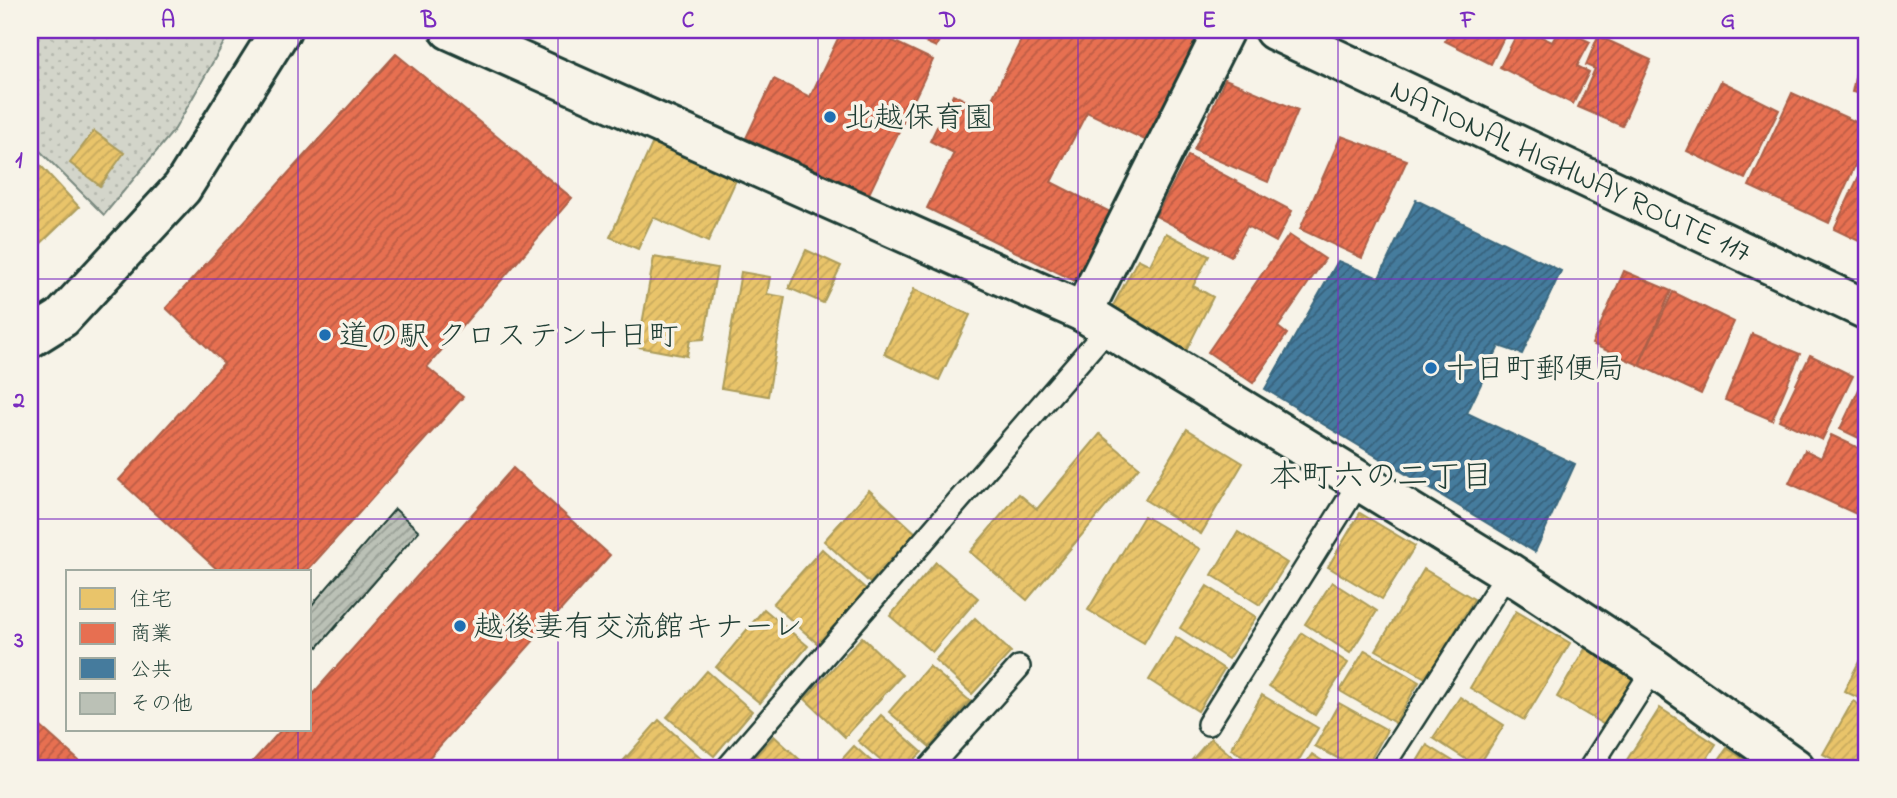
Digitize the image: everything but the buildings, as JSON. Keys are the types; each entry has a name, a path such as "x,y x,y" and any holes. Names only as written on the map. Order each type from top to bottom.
{"main road":[{"path":"30,338 62,318 182,188 281,30"},
{"path":"450,30 1096,320 1508,572 1654,668 1795,768"},
{"path":"1096,320 1224,30"},
{"name":"NATIONAL HIGHWAY ROUTE 117","path":"1274,30 1867,310"}],"lane":[{"path":"727,768 1096,320"},
{"path":"1208,724 1360,481"},
{"path":"1382,768 1508,572"},
{"path":"929,768 1019,667"},
{"path":"1590,768 1654,668"}],"shaded area":[{"path":"30,30 231,30 175,129 104,215 30,141"}],"place":[{"name":"北越保育園","path":"830,117"},
{"name":"道の駅 クロステン十日町","path":"325,335"},
{"name":"十日町郵便局","path":"1431,368"},
{"name":"越後妻有交流館キナーレ","path":"460,626"}],"district":[{"name":"本町六の二丁目","path":"1381,475"}]}
